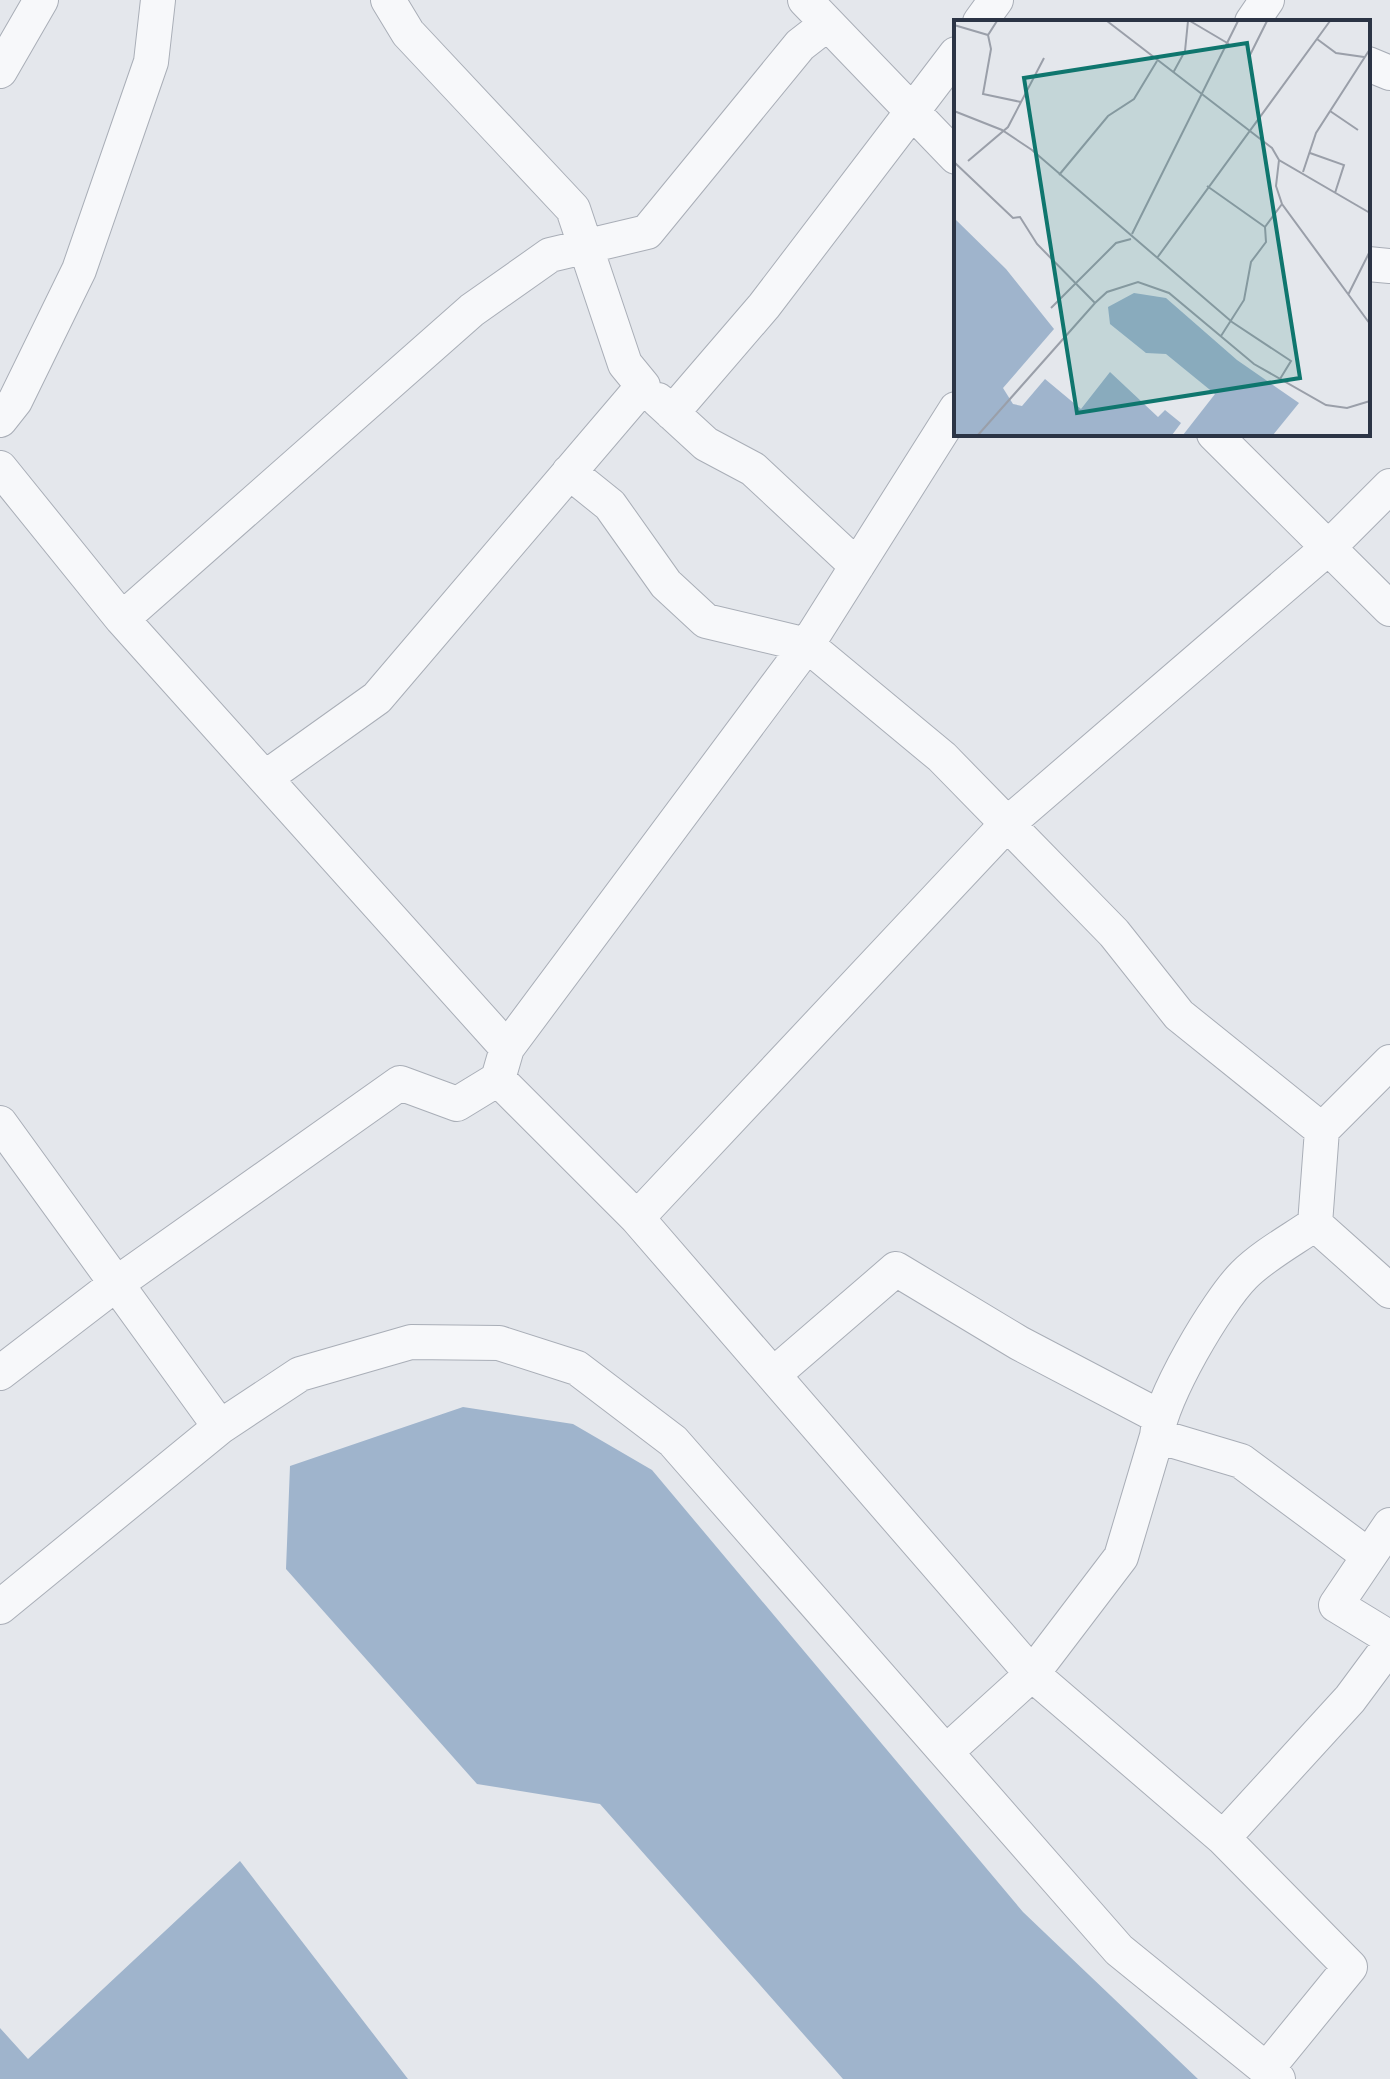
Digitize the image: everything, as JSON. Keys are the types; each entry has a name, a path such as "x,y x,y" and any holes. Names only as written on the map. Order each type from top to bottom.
{"street":[{"path":"0,71 41,0"},
{"path":"0,420 15,401 79,270 151,62 158,0"},
{"path":"388,0 408,33 573,209 625,364 643,386 706,444 753,469 857,566"},
{"path":"981,20 996,0"},
{"path":"122,619 472,310 550,255 647,232 800,45 816,12 954,155"},
{"path":"672,413 764,306 954,57"},
{"path":"1370,65 1390,73"},
{"path":"1370,264 1390,266"},
{"path":"265,778 377,698 643,386"},
{"path":"0,1373 116,1284 400,1083 457,1104 503,1063 807,645 954,412"},
{"path":"1216,436 1390,609"},
{"path":"0,468 122,619 265,778 503,1063 1032,1674 1223,1838 1350,1967 1272,2074 1119,1950 673,1441 577,1368 499,1343 411,1342 300,1374 220,1427 4,1604"},
{"path":"569,472 610,505 666,584 706,621 807,645 942,757 1114,933 1179,1015 1322,1130"},
{"path":"637,1218 897,937 1006,825 1329,547 1390,486"},
{"path":"1315,1224 1322,1130 1390,1062"},
{"path":"0,1123 220,1427"},
{"path":"1315,1224 1390,1291"},
{"path":"946,1752 1032,1674 1121,1557 1158,1426 1203,1333 1244,1275 1315,1224"},
{"path":"773,1375 896,1269 1158,1426 1241,1461 1369,1556"},
{"path":"1390,1525 1336,1605 1390,1638"},
{"path":"1223,1838 1350,1699 1390,1645"}],"water":[{"path":"463,1407 573,1424 652,1470 1023,1912 1198,2079 843,2079 600,1804 477,1784 286,1569 290,1466"},
{"path":"240,1861 408,2079 0,2079 0,2028 28,2059"}]}
